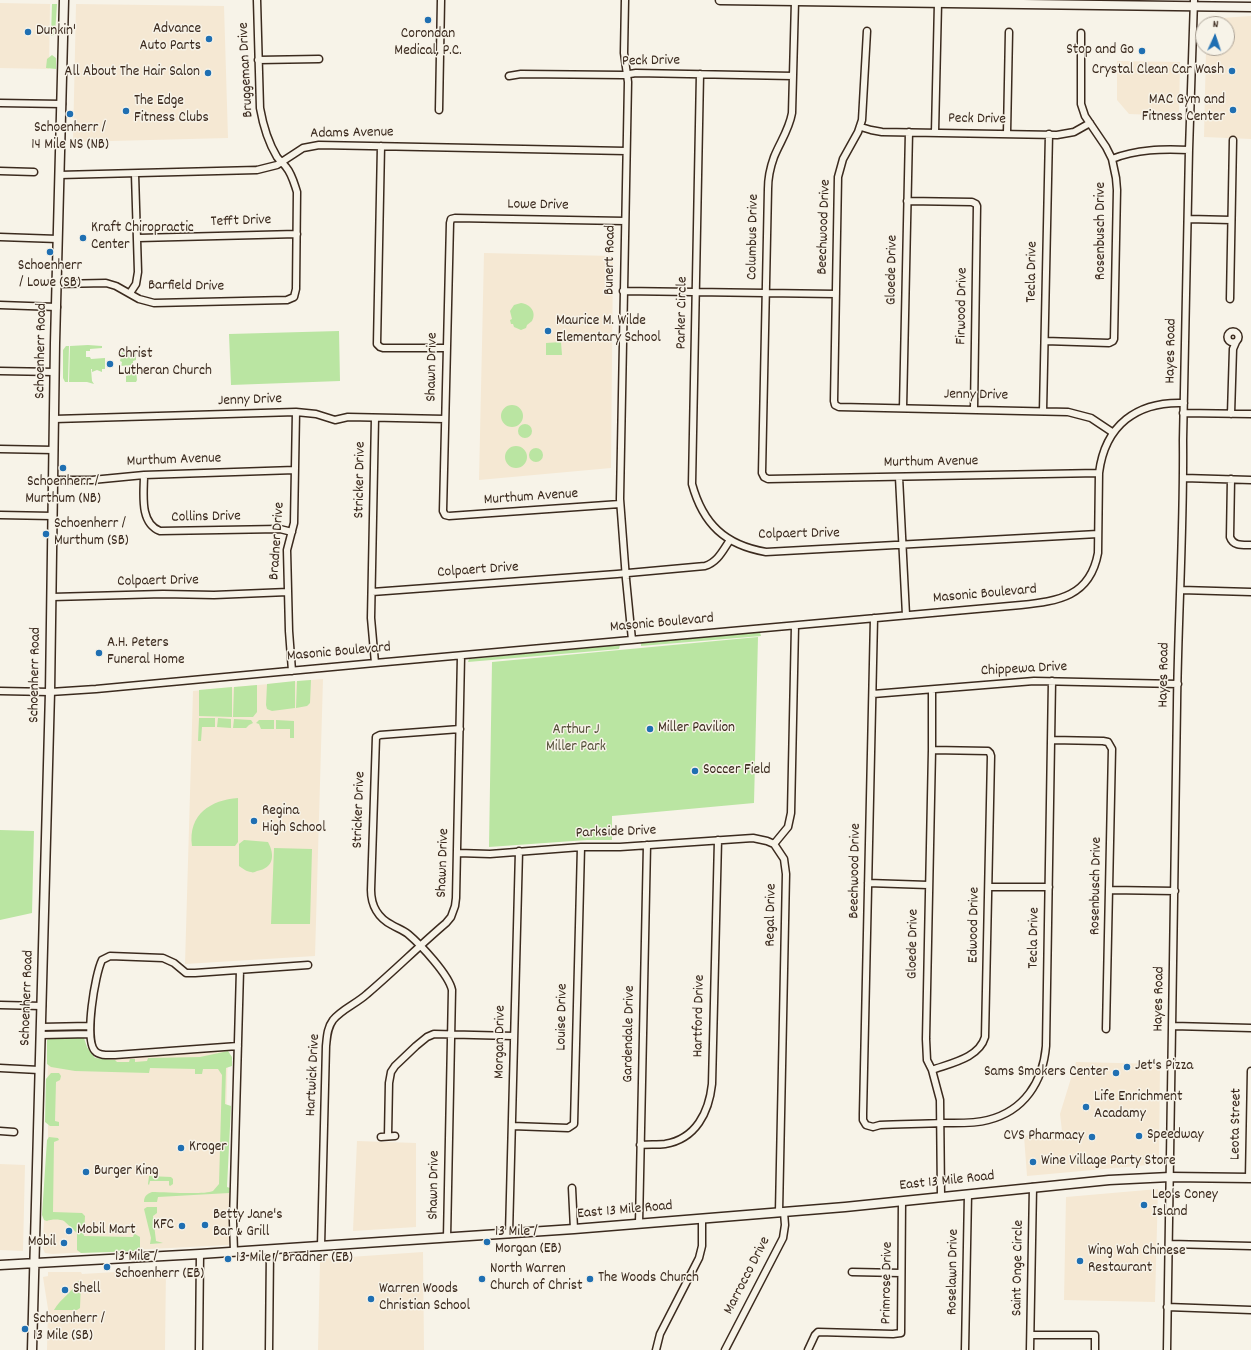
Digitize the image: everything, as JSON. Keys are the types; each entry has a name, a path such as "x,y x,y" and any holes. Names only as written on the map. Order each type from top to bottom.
{"main road":[{"name":"Schoenherr Road","path":"32,1350 50,692 54,418 64,0"},
{"path":"720,0 1194,3 1251,7"},
{"name":"East 13 Mile Road","path":"0,1265 270,1250 509,1234 782,1212 1109,1180 1170,1177 1250,1178"}],"street":[{"name":"Bruggeman Drive","path":"257,0 260,108 262,119 268,140 293,179 297,192 296,289 294,297"},
{"path":"439,110 441,0"},
{"name":"Bunert Road","path":"625,0 624,54 627,74 620,504 632,640"},
{"name":"Columbus Drive","path":"764,477 762,473 768,177 774,157 790,122 792,106 795,1"},
{"path":"935,132 938,2"},
{"name":"Hayes Road","path":"1166,1350 1168,1307 1178,684 1184,478 1183,413 1194,3"},
{"name":"Beechwood Drive","path":"835,405 838,177 843,159 860,127 864,113 866,31"},
{"path":"1007,134 1009,32"},
{"name":"Rosenbusch Drive","path":"1045,341 1109,343 1113,341 1114,337 1117,190 1112,159 1106,147 1083,113 1081,104 1081,33"},
{"path":"258,60 319,59"},
{"name":"Peck Drive","path":"509,76 520,74 636,73 793,76"},
{"name":"Parker Circle","path":"700,74 692,484 696,497 707,518 721,534 730,540"},
{"path":"0,103 62,104"},
{"name":"Peck Drive","path":"860,127 882,132 1066,134 1074,132 1090,123"},
{"name":"Gloede Drive","path":"903,408 909,132"},
{"name":"Tecla Drive","path":"1043,411 1049,134"},
{"path":"1230,299 1233,140"},
{"name":"Adams Avenue","path":"59,175 257,170 272,167 303,148 326,145 626,151"},
{"path":"381,146 378,346 383,348 446,348"},
{"path":"1112,159 1129,153 1151,150 1189,150"},
{"path":"0,171 34,172"},
{"path":"130,293 138,278 135,174"},
{"name":"Firwood Drive","path":"907,201 972,202 976,204 974,409"},
{"name":"Lowe Drive","path":"451,219 625,221"},
{"name":"Shawn Drive","path":"445,515 443,511 446,348 451,219"},
{"path":"1188,219 1231,220"},
{"name":"Tefft Drive","path":"138,238 297,234"},
{"path":"0,237 58,239"},
{"name":"Barfield Drive","path":"57,284 106,283 116,286 139,299 154,303 287,300 294,297"},
{"path":"623,291 836,294"},
{"path":"0,305 57,306"},
{"path":"1231,414 1232,341"},
{"path":"0,371 55,372"},
{"name":"Masonic Boulevard","path":"0,691 50,692 96,689 794,626 1045,602 1064,598 1080,587 1092,573 1097,559 1099,473 1102,453 1112,432 1132,415 1143,409 1164,403 1184,403"},
{"name":"Jenny Drive","path":"835,405 839,407 1068,412 1082,415 1102,424 1112,432"},
{"name":"Jenny Drive","path":"54,418 296,412 316,414 335,420 348,417 445,419"},
{"name":"Bradner Drive","path":"292,671 289,631 287,550 294,523 296,412"},
{"path":"1183,413 1251,414"},
{"name":"Stricker Drive","path":"375,418 372,592 375,663"},
{"path":"0,449 54,450"},
{"name":"Murthum Avenue","path":"54,480 92,480 144,475 295,470"},
{"name":"Murthum Avenue","path":"764,477 768,479 1099,473"},
{"name":"Collins Drive","path":"144,475 146,519 151,527 160,531 280,529 292,532"},
{"path":"899,477 906,615"},
{"path":"1184,478 1251,480"},
{"path":"1231,480 1230,537 1232,542 1236,544 1251,545"},
{"name":"Murthum Avenue","path":"445,515 449,516 620,504"},
{"path":"0,515 53,516"},
{"name":"Colpaert Drive","path":"372,592 696,567 712,564 719,557 730,540 748,548 766,552 1098,534"},
{"path":"1181,590 1251,592"},
{"name":"Colpaert Drive","path":"52,597 163,594 214,595 288,592"},
{"name":"Beechwood Drive","path":"864,1124 874,618"},
{"path":"774,844 788,827 791,813 794,626"},
{"name":"Shawn Drive","path":"447,1238 452,990 451,983 446,975 420,946 451,917 454,912 456,898 461,656"},
{"name":"Tecla Drive","path":"864,1124 866,1126 873,1127 880,1125 987,1121 1008,1112 1017,1106 1031,1092 1038,1079 1043,1065 1046,1046 1052,680"},
{"name":"Chippewa Drive","path":"873,694 1052,680 1178,684"},
{"name":"Gloede Drive","path":"932,690 926,1039 927,1060 939,1092 941,1123 941,1196"},
{"name":"Stricker Drive","path":"420,946 408,934 385,922 375,909 372,899 376,737 380,735 460,729"},
{"name":"Rosenbusch Drive","path":"1052,740 1103,741 1110,745 1112,749 1106,1029"},
{"name":"Edwood Drive","path":"932,750 988,751 991,756 986,1027 983,1042 977,1051 932,1070"},
{"name":"Parkside Drive","path":"458,853 490,854 581,847 647,845 753,838 774,844"},
{"name":"Hartford Drive","path":"640,1145 664,1144 684,1136 700,1122 710,1099 712,1084 718,840"},
{"name":"Regal Drive","path":"774,844 784,859 786,874 782,1212"},
{"name":"Gardendale Drive","path":"639,1224 647,845"},
{"name":"Louise Drive","path":"512,1126 568,1128 574,1124 581,847"},
{"name":"Morgan Drive","path":"509,1234 519,851"},
{"path":"868,883 928,885"},
{"path":"989,887 1049,887"},
{"path":"1110,890 1175,891"},
{"name":"Hartwick Drive","path":"321,1246 326,1046 329,1027 341,1012 366,995 420,946"},
{"path":"238,1046 115,1055 100,1054 95,1052 92,1047 90,1026 97,976 102,960 110,956 163,958 186,973 308,965"},
{"path":"234,1252 233,1215 240,970"},
{"path":"0,1005 42,1006"},
{"path":"41,1031 90,1026"},
{"path":"1172,1026 1251,1028"},
{"path":"41,1031 90,1034"},
{"path":"388,1136 389,1083 391,1072 416,1046 430,1035 452,1034 514,1036"},
{"path":"0,1068 39,1070"},
{"name":"Leota Street","path":"1250,1178 1251,1071"},
{"path":"0,1131 14,1132"},
{"path":"381,1137 395,1136"},
{"name":"Saint Onge Circle","path":"1030,1350 1033,1187"},
{"path":"572,1188 574,1229"},
{"name":"Roselawn Drive","path":"965,1350 968,1194"},
{"name":"Primrose Drive","path":"808,1350 818,1332 901,1333 902,1201"},
{"name":"Marrocco Drive","path":"725,1350 783,1238 785,1225 782,1212"},
{"path":"656,1350 660,1334 699,1258 702,1246 702,1219"},
{"path":"1169,1244 1251,1246"},
{"path":"269,1350 270,1250"},
{"path":"199,1350 200,1254"},
{"path":"852,1272 901,1273"},
{"path":"1168,1307 1251,1310"},
{"path":"1031,1335 1095,1335 1095,1350"}],"shaded area":[{"path":"0,3 50,4 49,69 0,68"},
{"path":"76,4 224,6 228,138 73,142"},
{"path":"1251,16 1251,139 1204,137 1206,56 1235,56 1235,17"},
{"path":"1117,61 1180,62 1179,116 1129,114 1117,100"},
{"name":"Maurice M. Wilde Elementary School","path":"484,253 613,256 611,468 479,480"},
{"name":"Regina High School","path":"323,679 315,956 185,964 193,691"},
{"path":"228,1049 224,1191 231,1191 229,1245 52,1254 45,1253 43,1249 43,1236 48,1137 48,1124 46,1119 48,1063"},
{"path":"1076,1062 1160,1064 1159,1164 1027,1176 1024,1136 1062,1131 1060,1114"},
{"path":"357,1141 416,1143 416,1227 353,1231"},
{"path":"0,1164 25,1165 23,1251 0,1250"},
{"path":"1158,1189 1155,1302 1064,1300 1066,1197"},
{"name":"Warren Woods Christian School","path":"423,1252 424,1350 318,1350 320,1259"},
{"path":"166,1269 165,1350 47,1350 48,1309 43,1277 48,1276 48,1272 81,1272 82,1274"}],"green space":[{"path":"52,4 57,4 55,34 51,36"},
{"path":"52,55 56,58 56,69 46,68 47,59"},
{"path":"521,303 530,307 534,315 532,321 526,328 521,330 511,324 510,320 512,319 510,311 514,305"},
{"path":"339,331 340,381 231,385 229,334"},
{"path":"561,342 562,355 546,355 546,343"},
{"path":"66,346 69,346 68,382 65,382 63,378 63,350"},
{"path":"70,346 102,346 102,348 90,349 90,351 86,351 86,357 90,357 91,359 105,358 105,369 102,369 102,372 97,370 92,372 91,369 92,381 94,384 87,382 69,382"},
{"path":"122,352 136,352 136,360 133,361 133,365 121,366 122,362 120,361"},
{"path":"129,368 136,368 136,382 126,382 126,376 128,375 127,370"},
{"path":"512,405 520,408 523,416 520,424 512,427 504,424 501,416 504,408"},
{"path":"525,424 530,426 532,431 530,436 525,438 520,436 518,431 520,426"},
{"path":"516,446 524,449 527,457 524,465 516,468 508,465 505,457 508,449"},
{"path":"536,448 541,450 543,455 541,460 536,462 531,460 529,455 531,450"},
{"path":"760,632 761,636 641,646 641,643"},
{"name":"Arthur J Miller Park","path":"758,637 754,803 612,816 612,840 587,840 489,847 492,662"},
{"path":"620,645 619,649 468,662 469,659"},
{"path":"311,680 310,703 307,706 296,708 297,681"},
{"path":"295,681 295,708 272,711 267,709 267,684"},
{"path":"257,685 257,712 253,717 233,717 234,687"},
{"path":"232,687 232,717 199,716 199,690"},
{"path":"199,718 215,718 215,727 202,727 201,741 198,741"},
{"path":"218,718 231,719 231,728 217,727"},
{"path":"234,719 251,720 253,723 246,728 233,728"},
{"path":"259,720 274,720 274,729 261,729 259,724 256,723"},
{"path":"276,720 294,721 294,738 290,738 290,729 276,729"},
{"path":"238,798 238,842 235,846 192,846 194,825 203,811 219,802"},
{"path":"0,830 34,831 32,913 0,920"},
{"path":"244,840 268,842 272,852 272,860 267,867 252,872 246,871 239,866 239,844"},
{"path":"274,848 312,849 310,924 271,924"},
{"path":"50,1038 84,1038 87,1047 95,1058 115,1060 117,1062 129,1062 130,1059 135,1059 135,1062 147,1061 148,1058 200,1057 228,1051 232,1057 232,1066 226,1068 225,1104 231,1106 227,1187 230,1188 229,1193 158,1197 157,1202 144,1202 146,1196 152,1192 208,1192 213,1191 219,1184 222,1075 218,1069 203,1069 202,1074 195,1074 195,1069 150,1068 149,1073 75,1071 51,1067 47,1064 47,1040"},
{"path":"51,1073 59,1073 61,1076 60,1080 56,1082 55,1121 59,1122 59,1126 50,1126 45,1122 46,1079"},
{"path":"49,1137 58,1138 59,1140 54,1142 53,1212 82,1213 85,1216 84,1236 133,1237 135,1234 140,1237 140,1249 137,1251 81,1253 77,1250 77,1233 64,1221 44,1220 42,1215 47,1140"},
{"path":"149,1176 171,1177 173,1179 173,1184 170,1186 169,1181 150,1181 149,1185"},
{"path":"147,1207 157,1207 157,1213 153,1216 156,1241 163,1243 150,1244 151,1238 144,1209"},
{"path":"78,1281 81,1283 80,1308 77,1310 54,1310 73,1289"}],"place":[{"name":"Corondan Medical, P.C.","path":"428,20"},
{"name":"Dunkin'","path":"28,32"},
{"name":"Advance Auto Parts","path":"209,39"},
{"name":"Stop and Go","path":"1142,51"},
{"name":"Crystal Clean Car Wash","path":"1232,71"},
{"name":"All About The Hair Salon","path":"208,73"},
{"name":"MAC Gym and Fitness Center","path":"1233,110"},
{"name":"The Edge Fitness Clubs","path":"126,111"},
{"name":"Schoenherr / 14 Mile NS (NB)","path":"70,114"},
{"name":"Kraft Chiropractic Center","path":"83,238"},
{"name":"Schoenherr / Lowe (SB)","path":"50,252"},
{"name":"Maurice M. Wilde Elementary School","path":"548,331"},
{"name":"Christ Lutheran Church","path":"110,364"},
{"name":"Schoenherr / Murthum (NB)","path":"63,468"},
{"name":"Schoenherr / Murthum (SB)","path":"46,534"},
{"name":"A.H. Peters Funeral Home","path":"99,653"},
{"name":"Miller Pavilion","path":"650,729"},
{"name":"Soccer Field","path":"695,771"},
{"name":"Regina High School","path":"254,821"},
{"name":"Jet's Pizza","path":"1127,1067"},
{"name":"Sams Smokers Center","path":"1116,1073"},
{"name":"Life Enrichment Acadamy","path":"1086,1107"},
{"name":"Speedway","path":"1139,1136"},
{"name":"CVS Pharmacy","path":"1092,1137"},
{"name":"Kroger","path":"181,1148"},
{"name":"Wine Village Party Store","path":"1033,1162"},
{"name":"Burger King","path":"86,1172"},
{"name":"Leo's Coney Island","path":"1144,1205"},
{"name":"Betty Jane's Bar & Grill","path":"205,1225"},
{"name":"KFC","path":"182,1226"},
{"name":"Mobil Mart","path":"69,1231"},
{"name":"13 Mile / Morgan (EB)","path":"487,1242"},
{"name":"Mobil","path":"64,1243"},
{"name":"13 Mile / Bradner (EB)","path":"228,1259"},
{"name":"Wing Wah Chinese Restaurant","path":"1080,1261"},
{"name":"13 Mile / Schoenherr (EB)","path":"107,1267"},
{"name":"North Warren Church of Christ","path":"482,1279"},
{"name":"The Woods Church","path":"590,1279"},
{"name":"Shell","path":"65,1290"},
{"name":"Warren Woods Christian School","path":"371,1299"},
{"name":"Schoenherr / 13 Mile (SB)","path":"25,1329"}]}
